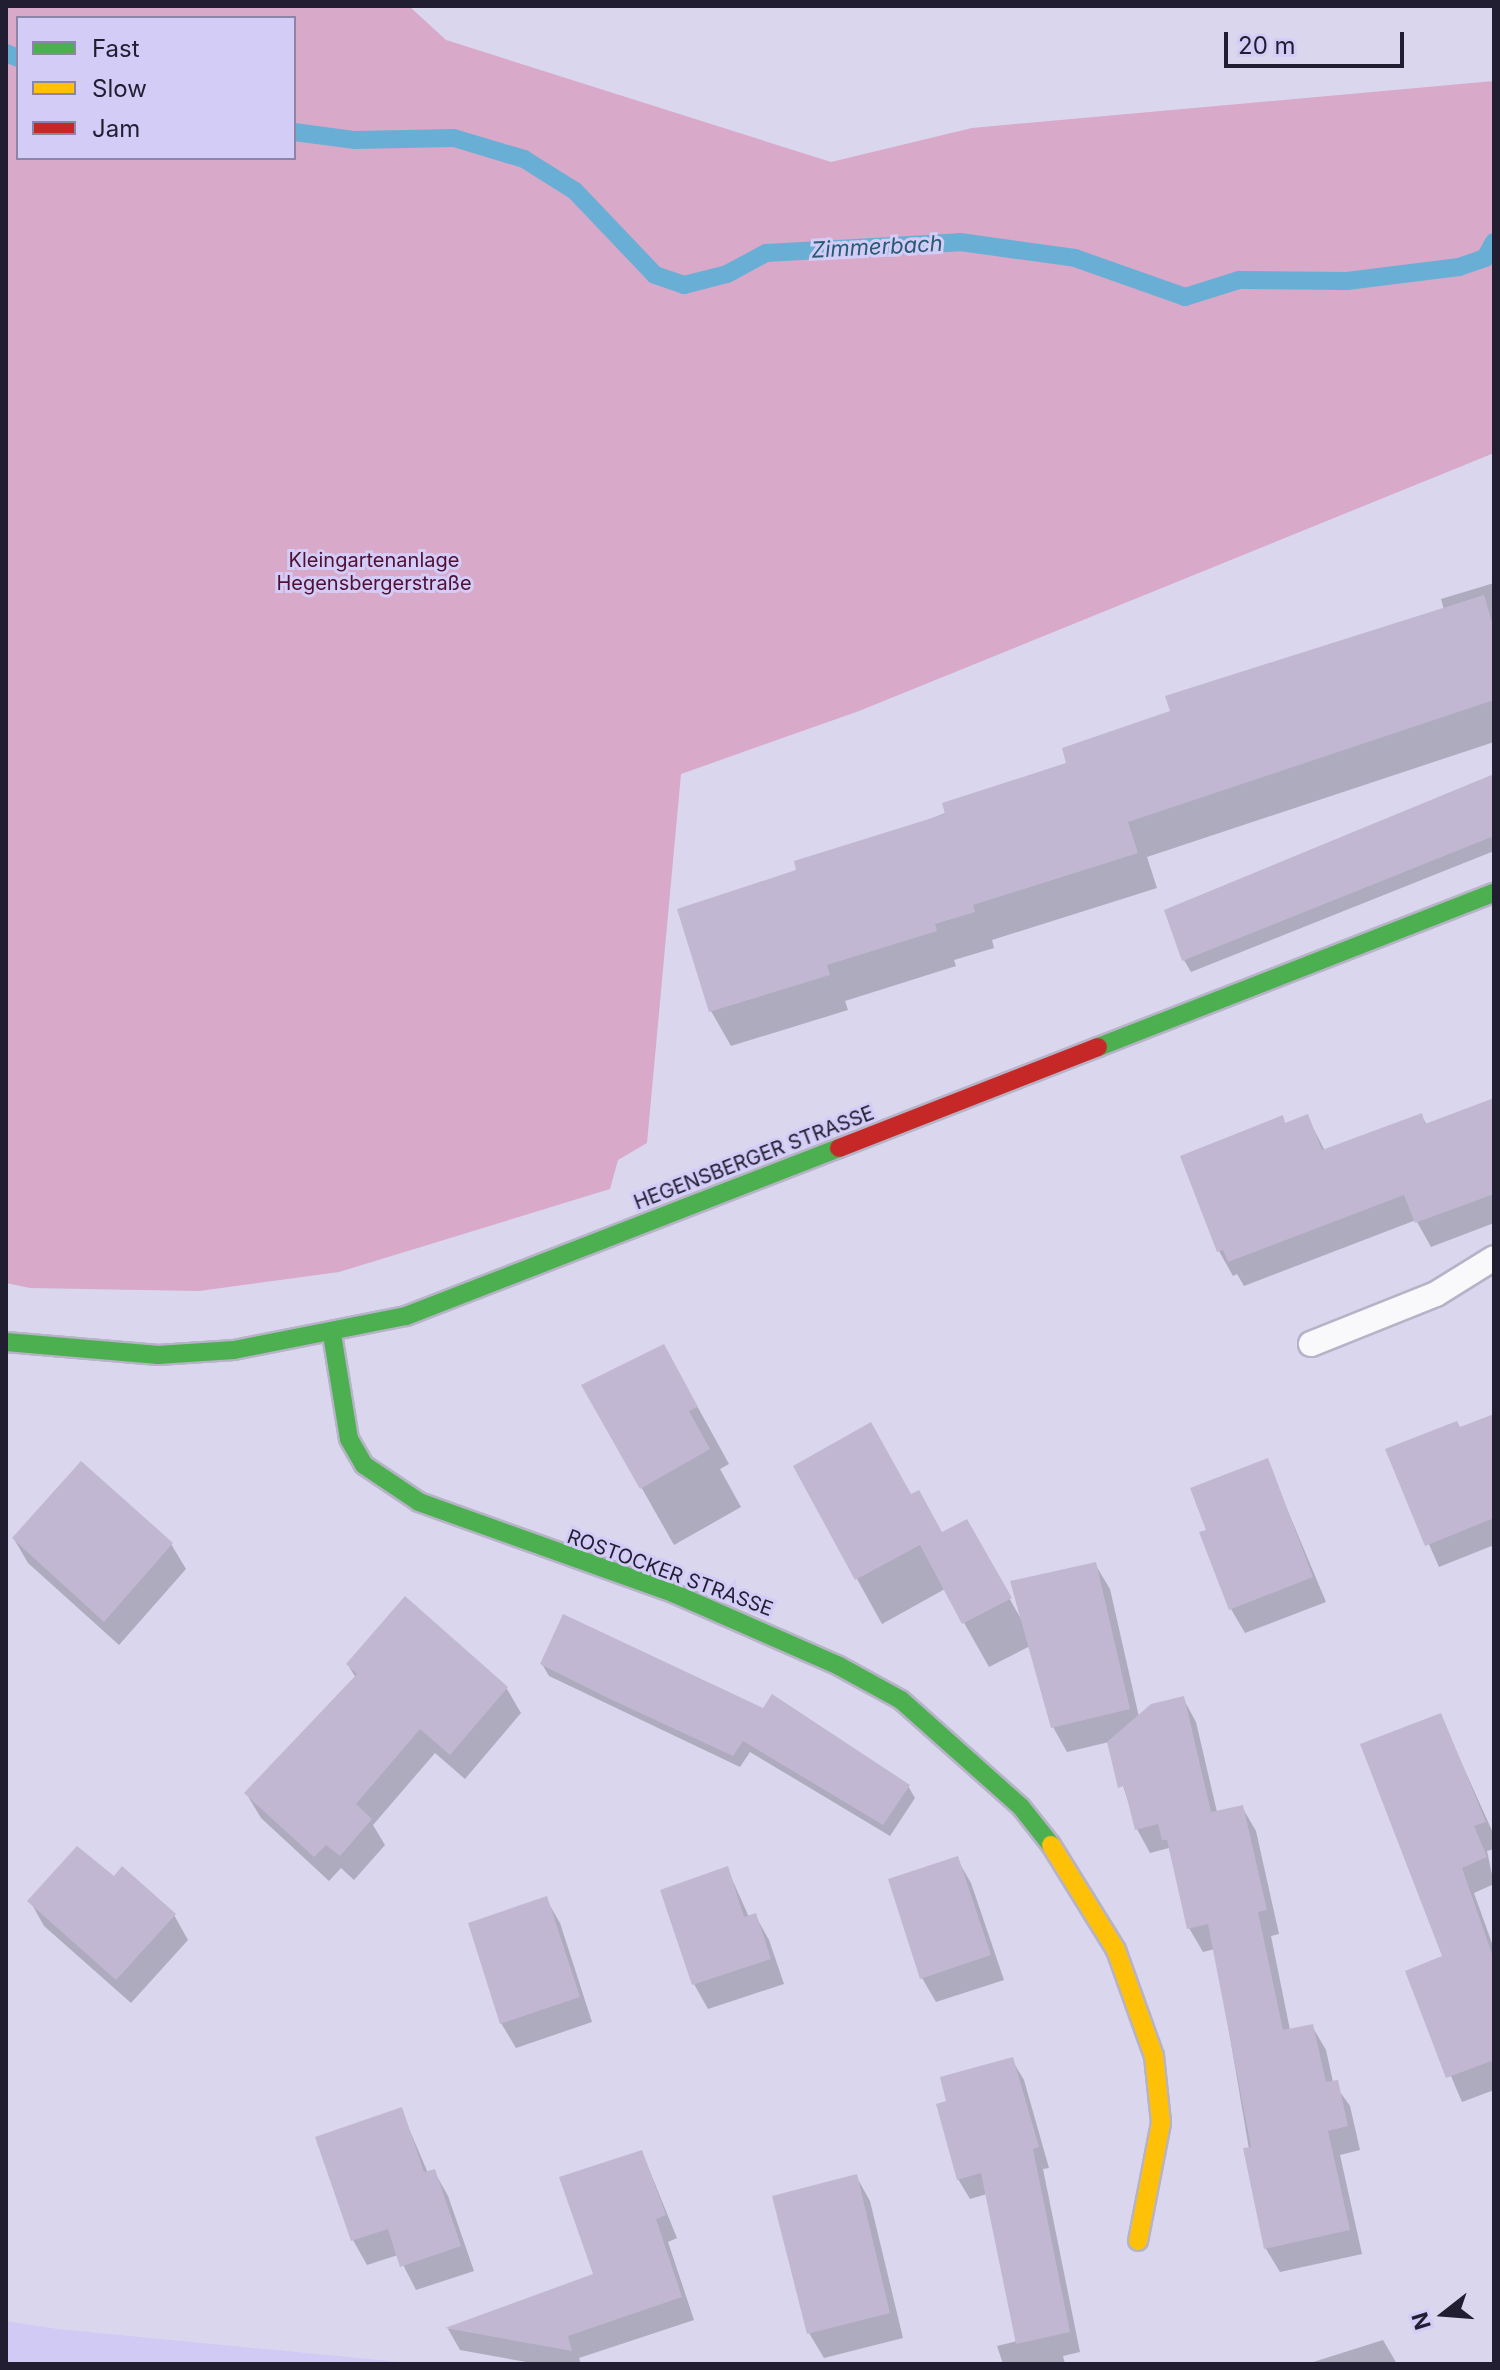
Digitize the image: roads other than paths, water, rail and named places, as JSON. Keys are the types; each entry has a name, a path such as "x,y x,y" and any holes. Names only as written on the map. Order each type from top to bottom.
{"street":[{"name":"HEGENSBERGER STRASSE","path":"6,1342 158,1355 234,1350 332,1334 485,1288 1494,893"},
{"name":"ROSTOCKER STRASSE","path":"332,1334 349,1439 364,1465 419,1502 673,1593 839,1666 901,1700 1021,1807 1068,1866 1116,1950 1154,2056 1161,2123 1138,2241"}],"lane":[{"path":"1311,1344 1436,1294 1494,1258"}],"waterway":[{"name":"Zimmerbach","path":"6,53 16,57"},
{"name":"Zimmerbach","path":"296,132 355,140 454,138 524,159 575,191 655,275 684,285 727,274 766,253 960,242 1075,258 1185,297 1239,280 1347,281 1459,267 1485,258 1494,242"}],"park label":[{"name":"Kleingartenanlage Hegensbergerstraße","path":"374,572"}]}
